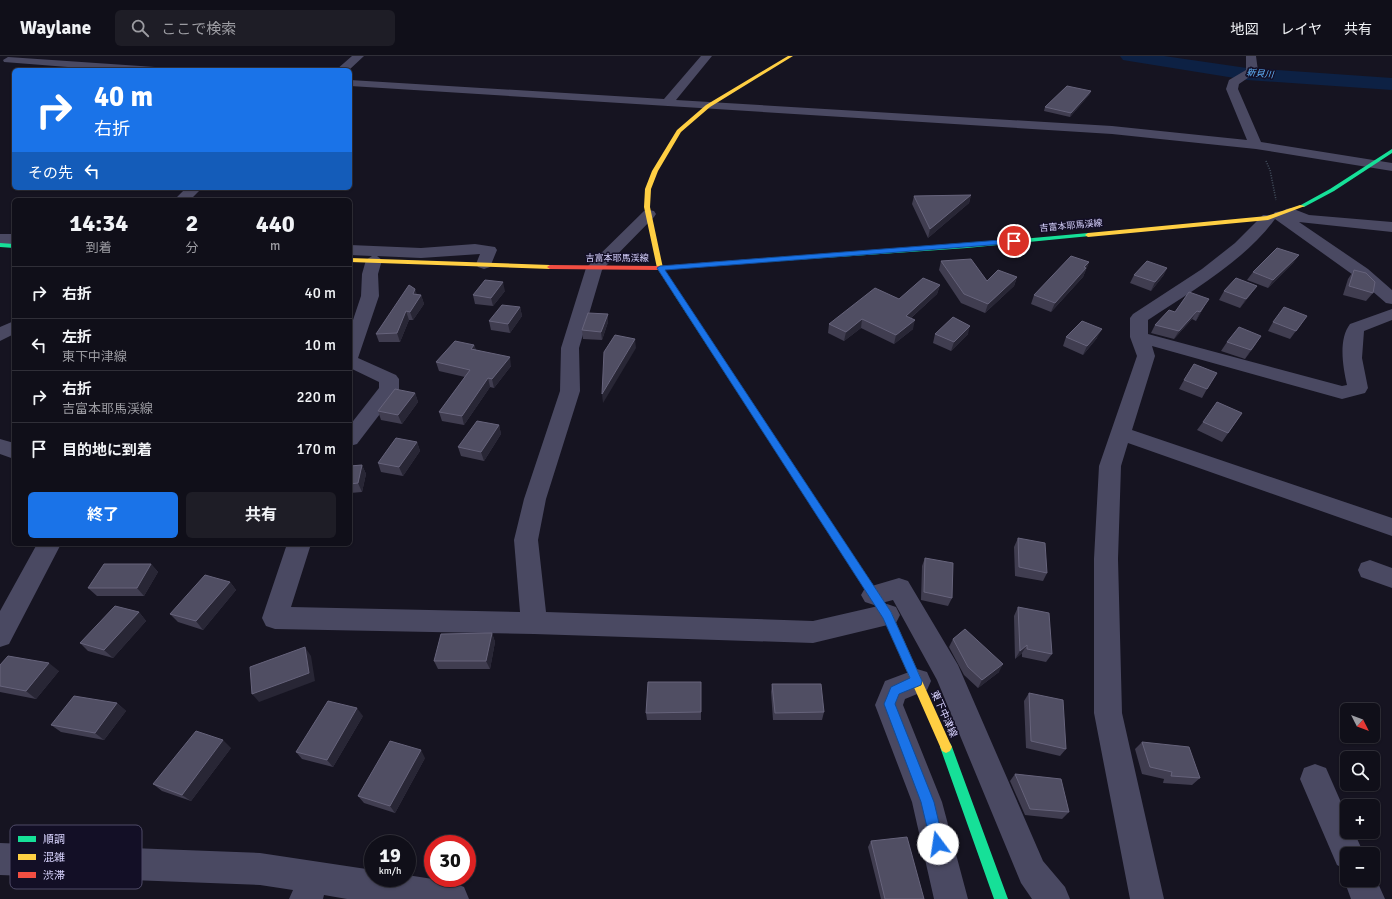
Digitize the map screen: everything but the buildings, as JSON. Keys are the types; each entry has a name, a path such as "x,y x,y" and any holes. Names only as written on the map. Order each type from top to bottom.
{"main road":[{"path":"660,268 647,207 648,189 655,171 679,131 708,106 791,56"},
{"name":"吉富本耶馬渓線","path":"484,264 594,268 660,268 967,246 1280,215 1313,200 1392,151"},
{"path":"0,245 12,246"},
{"path":"352,260 418,257"},
{"name":"東下中津線","path":"660,268 881,605 949,753 1001,899"}],"street":[{"path":"4,61 26,56"},
{"path":"344,68 359,56"},
{"path":"667,103 707,56"},
{"path":"1251,56 1248,74 1233,82 1232,89 1256,145"},
{"path":"4,61 121,68"},
{"path":"352,83 1112,130 1256,145 1392,167"},
{"path":"182,198 192,190"},
{"path":"534,623 526,540 535,499 570,390 570,348 594,268 649,214"},
{"path":"1147,899 1108,713 1106,559 1110,466 1146,356 1139,337 1138,318 1208,273 1280,215 1306,219 1392,227"},
{"path":"1280,215 1362,273 1392,298"},
{"path":"0,239 12,239"},
{"path":"352,250 418,257 475,249 489,250 484,264"},
{"path":"352,350 370,296 370,274 374,260"},
{"path":"1139,337 1342,393 1358,388 1352,365 1353,339 1356,328 1392,314"},
{"path":"0,335 12,327"},
{"path":"352,361 389,378 389,389 352,436"},
{"path":"1120,433 1392,527"},
{"path":"0,446 12,450"},
{"path":"0,636 48,546"},
{"path":"298,546 275,618 534,623 813,632 881,605 900,588 948,674 1032,872 1053,899"},
{"path":"917,681 895,690 889,704 927,802 951,899"},
{"path":"1315,779 1345,847"},
{"path":"0,859 10,859"},
{"path":"142,864 260,869 310,888 450,899"},
{"path":"1363,887 1368,899"}],"path":[{"path":"1256,145 1270,167 1272,187 1280,215"}],"waterway":[{"name":"新貝川","path":"1129,56 1247,74 1392,84"}],"traffic: fast":[{"path":"1302,206 1332,190 1392,151"},
{"path":"766,260 967,246 1088,235"},
{"path":"0,245 12,246"},
{"path":"676,293 802,485"},
{"path":"946,747 1001,899"}],"traffic: slow":[{"path":"676,293 660,268 647,207 648,189 655,171 679,131 708,106 791,56"},
{"path":"1088,235 1268,218 1302,206"},
{"path":"352,260 550,267"},
{"path":"802,485 887,615 946,747"}],"traffic: jam":[{"path":"550,267 660,268 766,260"}],"route":[{"path":"938,844 927,802 889,704 895,690 917,681 887,615 660,268 967,246 1014,241"}]}
